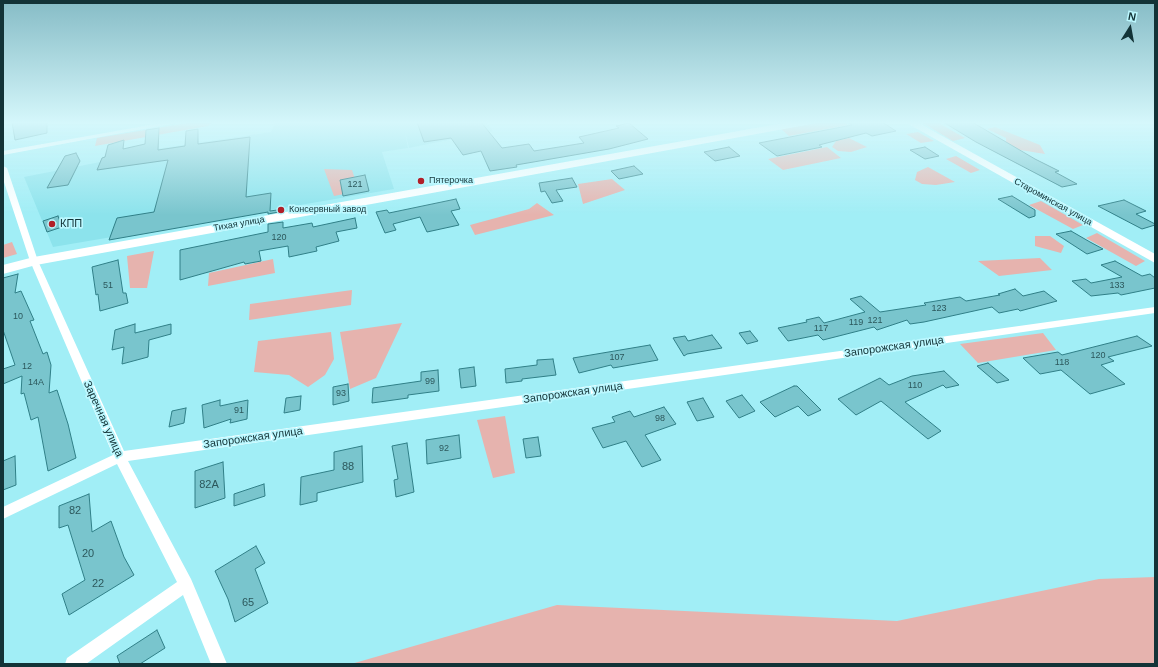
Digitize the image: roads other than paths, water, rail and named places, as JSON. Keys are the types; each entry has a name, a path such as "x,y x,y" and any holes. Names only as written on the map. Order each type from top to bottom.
{"main road":[{"name":"Тихая улица","path":"3,270 34,261 633,153"}],"street":[{"name":"Староминская улица","path":"966,153 1155,259"},
{"name":"Заречная улица","path":"3,168 34,261 120,457 186,584 219,664"},
{"name":"Запорожская улица","path":"3,512 120,457 1155,310"},
{"path":"73,664 186,584"}],"place":[{"name":"Пятерочка","path":"421,181"},
{"name":"Консервный завод","path":"281,210"},
{"name":"КПП","path":"52,224"}]}
